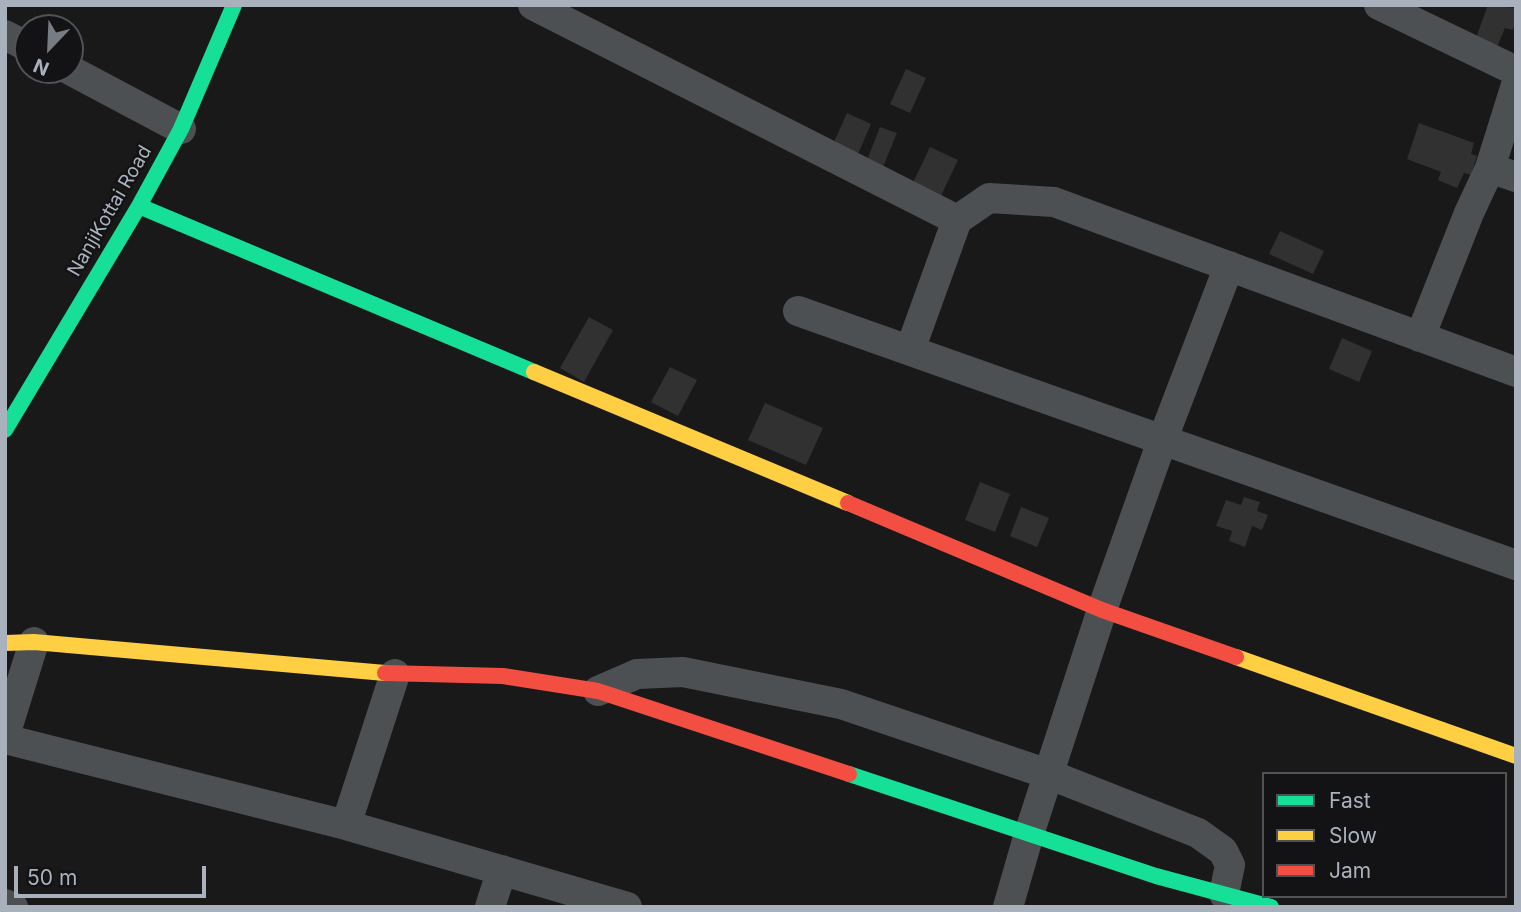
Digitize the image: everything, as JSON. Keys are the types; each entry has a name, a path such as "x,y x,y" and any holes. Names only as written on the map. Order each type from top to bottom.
{"street":[{"name":"NanjiKottai Road","path":"5,430 139,206 181,129 234,5"},
{"path":"533,5 957,220"},
{"path":"1379,5 1516,71"},
{"path":"84,77 181,129"},
{"path":"1420,337 1469,213 1503,172 1516,85"},
{"path":"910,350 957,220 989,198 1054,202 1516,372"},
{"path":"139,206 1101,610 1516,756"},
{"path":"1008,907 1101,610 1229,266"},
{"path":"798,311 1516,565"},
{"path":"627,907 346,825 5,737 20,642 394,674 503,676 598,691 1156,877 1271,907"},
{"path":"598,691 637,674 683,672 841,704 1048,774 1198,833 1223,851 1230,865 1224,894"},
{"path":"346,825 394,674"},
{"path":"490,907 502,870"},
{"path":"5,904 13,907"}],"building":[{"path":"1488,5 1516,8 1513,30 1505,28 1497,47 1476,38"},
{"path":"906,69 926,78 910,113 890,104"},
{"path":"847,113 871,124 858,154 834,142"},
{"path":"1419,123 1474,143 1471,154 1477,156 1471,175 1464,173 1457,188 1438,180 1441,172 1407,159"},
{"path":"880,127 897,133 883,167 867,160"},
{"path":"930,147 958,160 938,202 910,189"},
{"path":"1280,231 1324,251 1313,274 1269,254"},
{"path":"589,317 613,330 584,382 560,368"},
{"path":"1342,338 1372,351 1359,382 1329,369"},
{"path":"670,367 697,380 678,416 651,402"},
{"path":"765,403 823,428 806,465 748,440"},
{"path":"980,482 1010,494 995,532 965,520"},
{"path":"1244,497 1260,502 1257,511 1268,515 1262,530 1252,526 1245,547 1229,541 1232,531 1216,526 1226,500 1241,505"},
{"path":"1021,507 1049,518 1037,547 1010,536"}],"traffic: fast":[{"path":"5,430 139,206 181,129 234,5"},
{"path":"139,206 534,372"},
{"path":"849,774 1156,876 1271,907"}],"traffic: slow":[{"path":"534,372 848,503"},
{"path":"5,643 34,642 385,673"},
{"path":"1236,657 1516,756"}],"traffic: jam":[{"path":"848,503 1102,610 1236,657"},
{"path":"385,673 503,676 598,691 849,774"}]}
